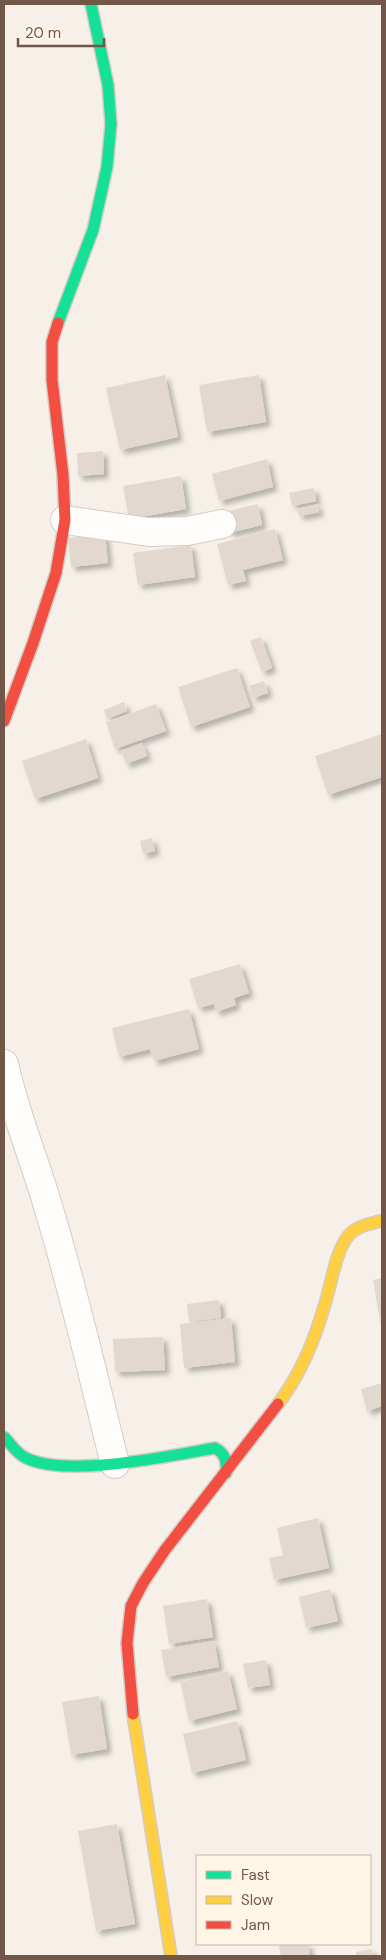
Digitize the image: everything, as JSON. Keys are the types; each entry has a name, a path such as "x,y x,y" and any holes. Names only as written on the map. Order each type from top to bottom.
{"street":[{"path":"4,721 34,643 56,573 65,520 64,475 52,380 52,342 63,307 83,260 93,230 107,167 111,124 108,84 91,4"},
{"path":"65,520 149,532 187,531 222,524"},
{"path":"4,1064 52,1221 84,1336 115,1464"},
{"path":"171,1956 134,1715 127,1643 130,1606 165,1550 283,1397 308,1355 324,1309 341,1247 346,1237 351,1230 381,1221"},
{"path":"4,1438 26,1458 50,1466 115,1464 215,1448 222,1451 227,1458 226,1473"}],"building":[{"path":"165,375 178,437 120,450 106,388"},
{"path":"259,375 266,422 207,432 199,385"},
{"path":"103,451 104,474 78,476 77,453"},
{"path":"267,459 273,487 219,501 212,474"},
{"path":"181,476 186,509 129,519 123,486"},
{"path":"314,488 316,501 292,506 289,493"},
{"path":"258,504 262,525 229,533 224,512"},
{"path":"318,504 319,512 299,516 297,509"},
{"path":"275,529 283,560 243,570 246,581 228,585 217,544"},
{"path":"105,534 108,563 71,567 68,538"},
{"path":"191,545 195,577 138,585 133,553"},
{"path":"261,637 272,668 262,672 250,641"},
{"path":"237,668 250,707 191,727 178,687"},
{"path":"264,681 268,693 253,698 249,686"},
{"path":"124,702 127,711 107,719 104,710"},
{"path":"156,704 166,731 115,749 106,722"},
{"path":"382,734 382,777 328,795 315,756"},
{"path":"86,739 98,778 35,799 22,761"},
{"path":"142,743 147,756 126,764 121,751"},
{"path":"152,838 155,851 143,854 140,841"},
{"path":"240,964 249,993 234,998 236,1005 216,1012 214,1004 198,1008 189,979"},
{"path":"189,1009 199,1049 154,1061 150,1049 119,1057 112,1028"},
{"path":"382,1278 382,1326 381,1326 373,1280"},
{"path":"219,1300 221,1318 189,1322 187,1304"},
{"path":"231,1318 235,1362 184,1368 180,1324"},
{"path":"163,1337 165,1370 115,1372 113,1339"},
{"path":"382,1383 382,1406 367,1411 361,1389"},
{"path":"318,1518 329,1568 274,1580 269,1558 283,1555 277,1528"},
{"path":"330,1589 338,1621 306,1628 299,1597"},
{"path":"207,1599 213,1637 169,1644 163,1606"},
{"path":"214,1641 219,1667 166,1677 161,1650"},
{"path":"266,1660 270,1685 248,1688 243,1664"},
{"path":"228,1671 237,1709 189,1721 180,1682"},
{"path":"99,1696 107,1749 71,1755 62,1702"},
{"path":"237,1721 246,1760 192,1773 183,1734"},
{"path":"117,1824 135,1924 96,1931 78,1831"},
{"path":"308,1945 310,1956 281,1956 279,1946"},
{"path":"372,1949 373,1956 356,1956 356,1952"}],"traffic: fast":[{"path":"58,323 93,230 107,167 111,124 108,85 91,4"},
{"path":"4,1437 26,1458 44,1464 66,1466 119,1464 215,1448 222,1453 225,1459 226,1473"}],"traffic: slow":[{"path":"278,1404 300,1370 311,1345 344,1242 356,1229 380,1221"},
{"path":"133,1714 171,1956"}],"traffic: jam":[{"path":"4,721 33,643 56,573 65,520 63,475 52,380 52,342 58,323"},
{"path":"133,1714 127,1643 131,1606 143,1583 165,1550 278,1404"}]}
